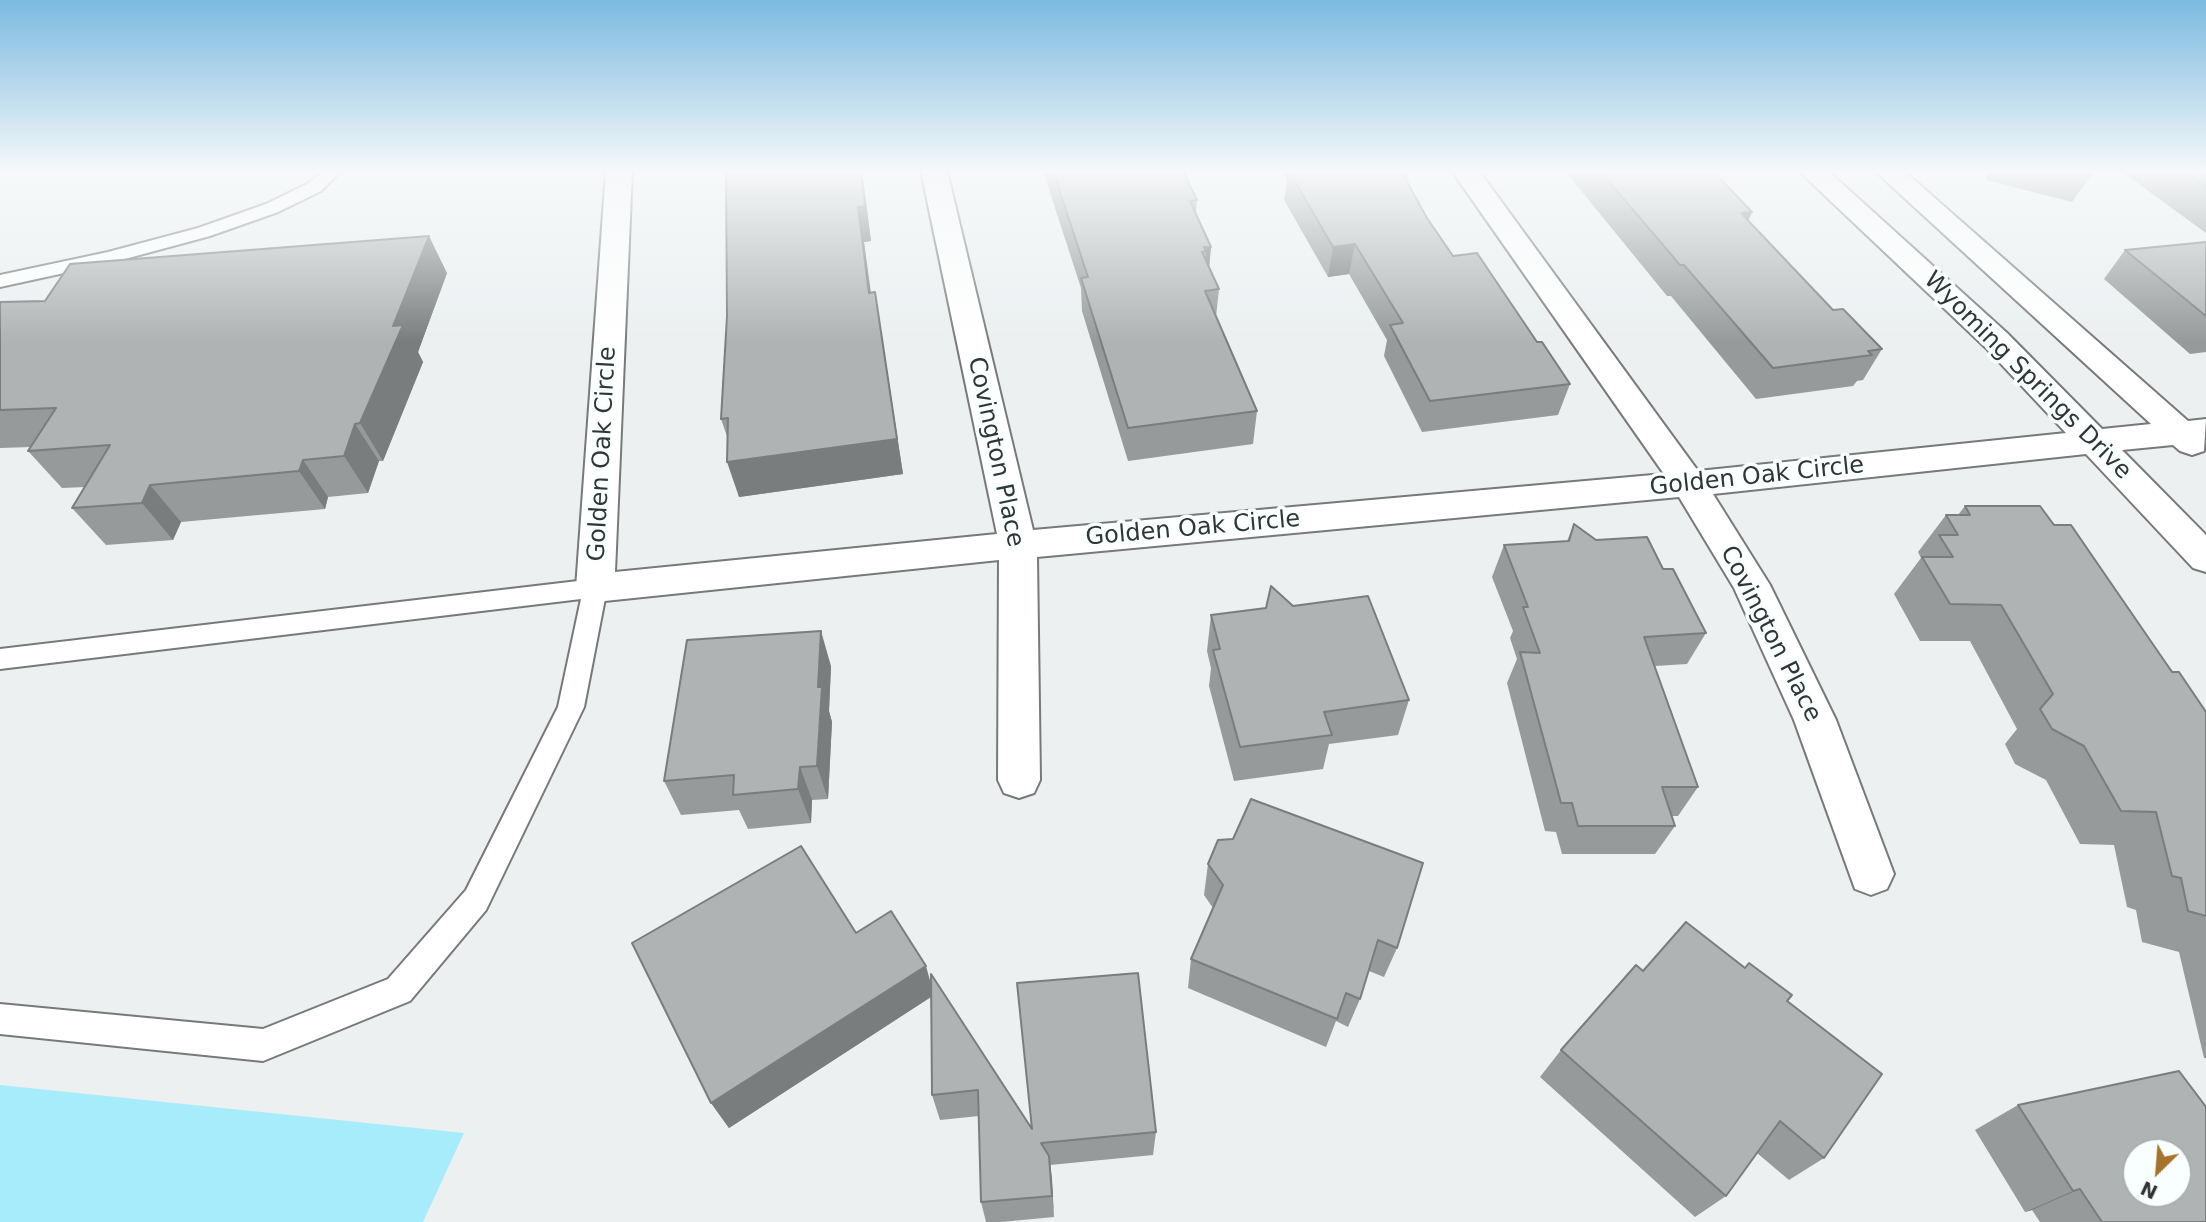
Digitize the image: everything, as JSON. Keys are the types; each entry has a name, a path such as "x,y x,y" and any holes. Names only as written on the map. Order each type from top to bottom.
{"street":[{"name":"Golden Oak Circle","path":"617,228 595,588 1018,545 1689,484 2097,442 2198,439"},
{"name":"Covington Place","path":"947,228 1018,545 1019,780"},
{"name":"Covington Place","path":"1506,228 1689,484 1751,584 1809,707 1871,874"},
{"name":"Wyoming Springs Drive","path":"1874,228 1996,340 2206,558"},
{"path":"1954,228 2198,439"}],"lane":[{"path":"0,281 110,257 215,228"},
{"path":"0,659 595,588 572,707 476,900 399,990 263,1045 0,1018"}],"shaded area":[{"path":"0,1085 464,1133 423,1222 0,1222"}],"building":[{"path":"726,228 861,228 869,293 875,292 897,439 727,462 728,418 721,419 727,316"},
{"path":"1072,228 1202,228 1211,247 1204,247 1206,251 1202,252 1219,289 1205,291 1257,411 1128,428 1081,278 1088,277"},
{"path":"1322,228 1434,228 1453,256 1477,253 1537,342 1542,342 1570,384 1430,401 1390,325 1403,323 1355,244 1333,247"},
{"path":"1649,228 1755,228 1833,310 1843,309 1882,349 1868,351 1872,355 1773,368 1684,265 1680,265"},
{"path":"429,236 393,326 403,325 360,423 355,424 344,456 303,460 299,471 150,485 142,503 72,508 110,445 28,451 56,408 0,410 0,302 45,301 70,264"},
{"path":"2206,242 2206,316 2125,250"},
{"path":"1965,506 2040,506 2054,525 2071,525 2172,672 2179,672 2206,712 2206,916 2188,911 2181,878 2172,876 2156,812 2121,811 2084,746 2052,729 2040,709 2053,694 2001,605 1950,604 1922,557 1953,557 1939,535 1958,535 1946,515 1970,515"},
{"path":"1574,524 1596,540 1647,537 1663,569 1673,569 1706,633 1644,637 1698,787 1662,787 1675,826 1578,826 1572,803 1561,803 1520,652 1540,653 1523,607 1528,607 1504,545 1569,541"},
{"path":"1271,586 1293,606 1368,596 1409,700 1324,712 1332,735 1240,747 1213,650 1220,649 1211,615 1266,608"},
{"path":"821,631 818,687 822,687 817,766 800,767 798,789 733,795 734,775 664,781 687,640"},
{"path":"1251,799 1423,863 1397,948 1378,940 1360,999 1346,993 1337,1019 1191,959 1223,885 1208,864 1218,840 1233,839"},
{"path":"801,846 856,933 891,911 926,966 711,1103 632,943"},
{"path":"1686,922 1745,968 1749,963 1792,995 1787,1001 1882,1074 1824,1158 1780,1121 1726,1196 1561,1050 1636,965 1643,971"},
{"path":"1138,973 1156,1132 1041,1143 1049,1156 1052,1196 981,1202 978,1090 932,1095 931,974 1032,1129 1017,983"},
{"path":"2179,1071 2206,1107 2206,1222 2102,1222 2080,1189 2073,1191 2018,1105"}]}
